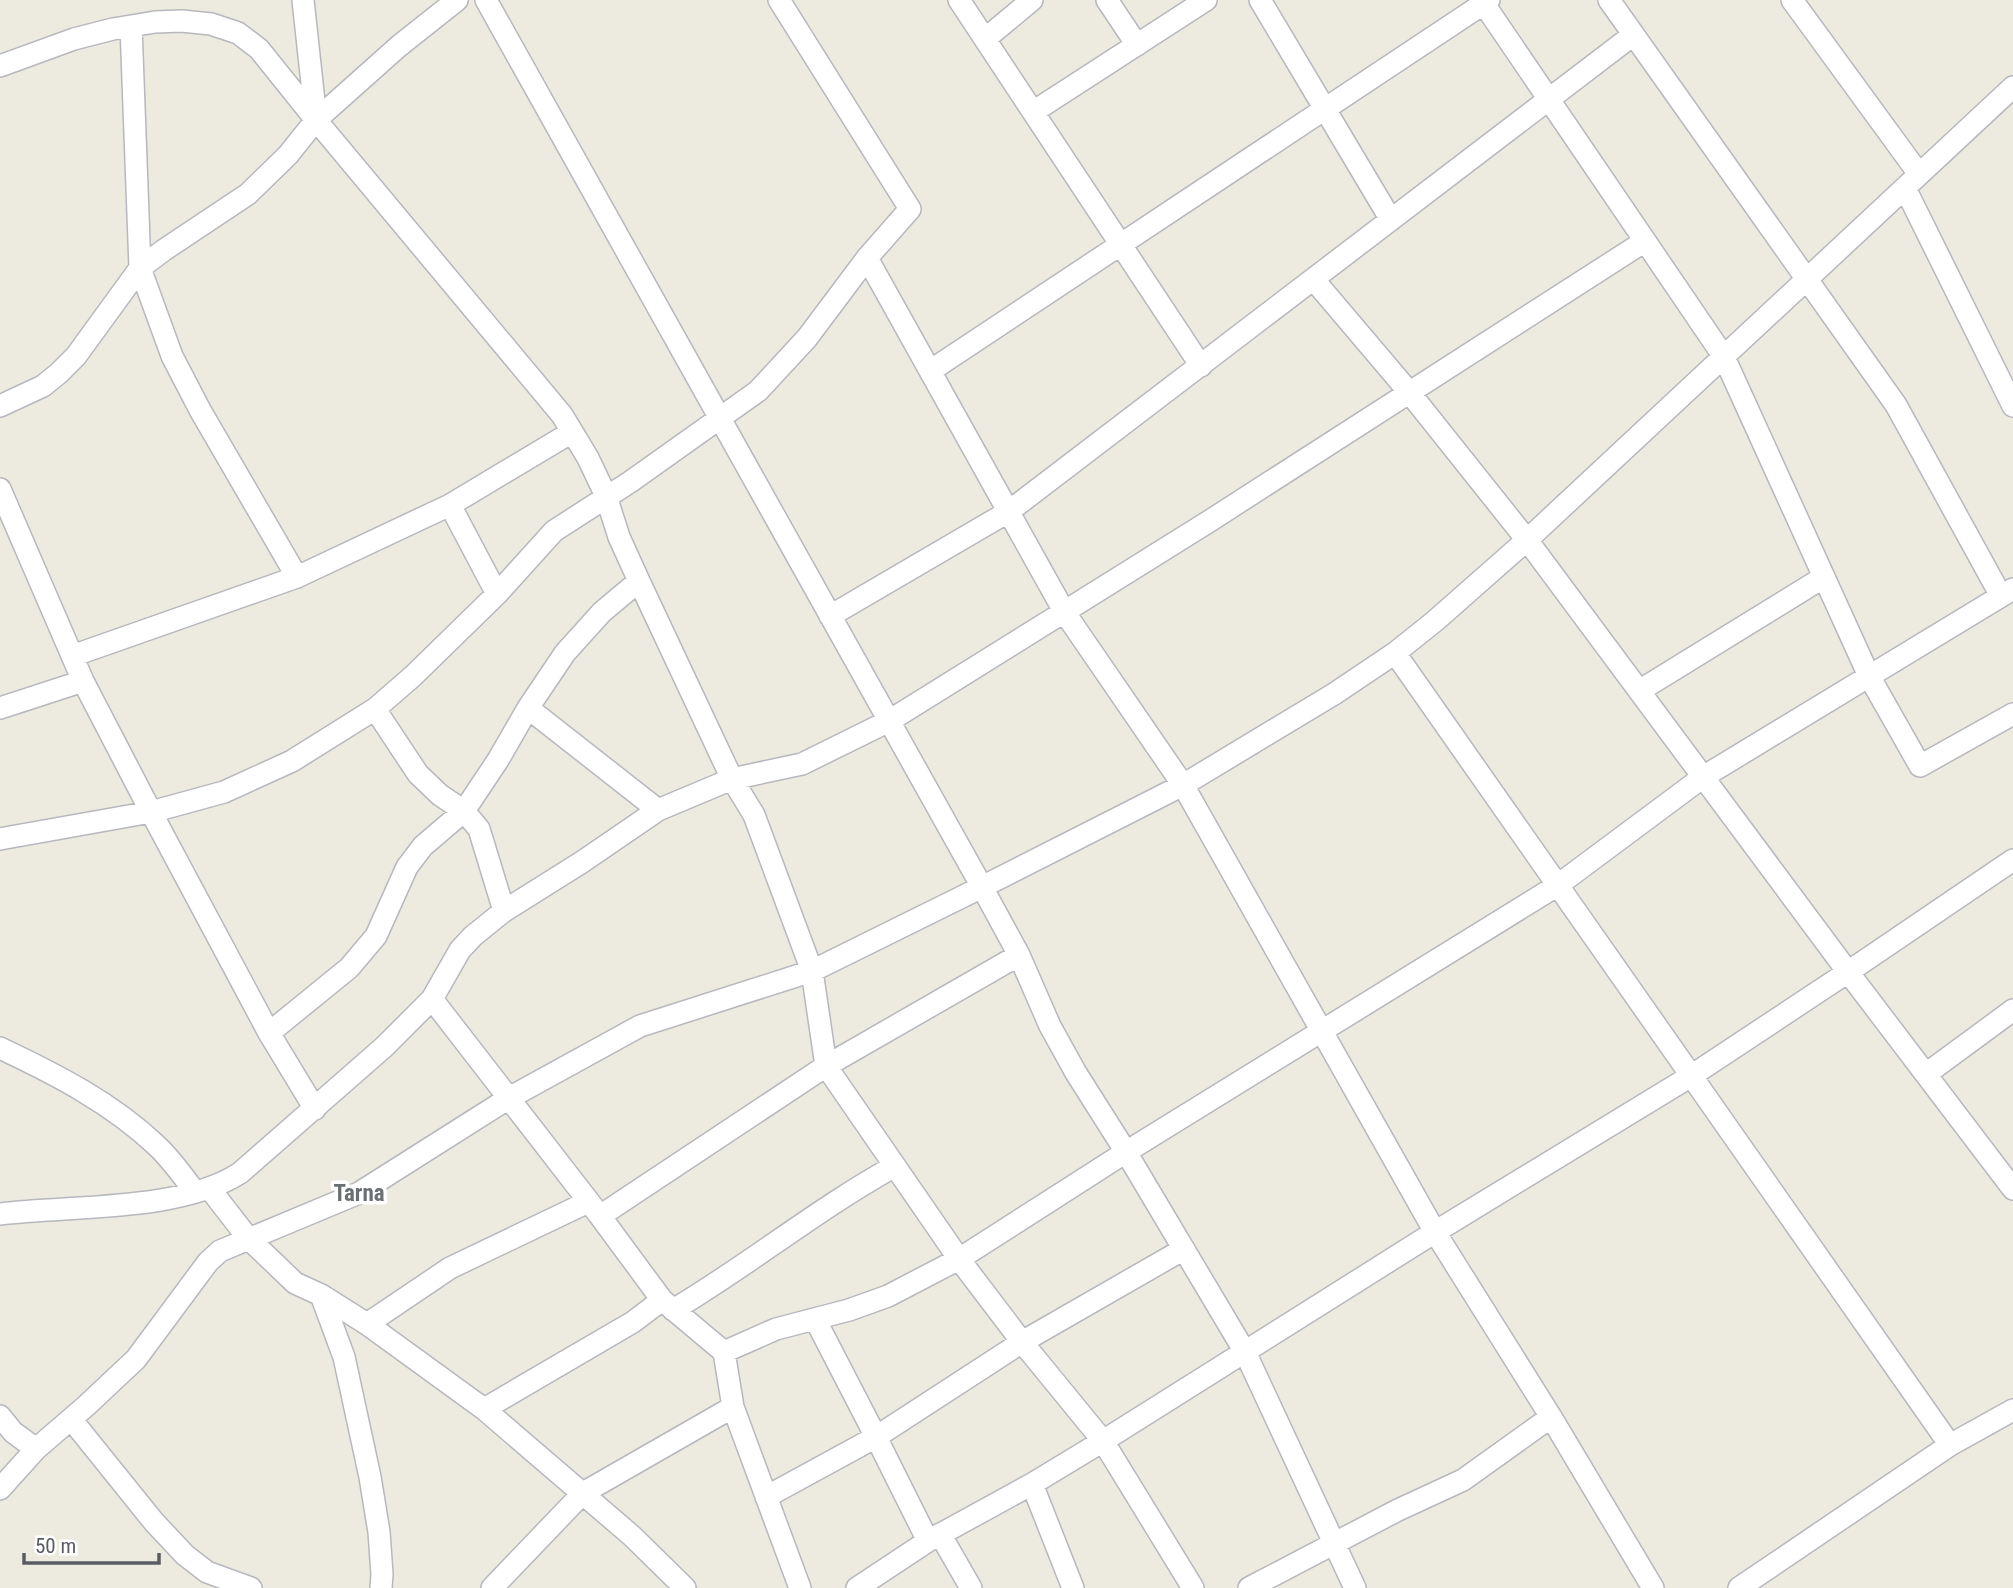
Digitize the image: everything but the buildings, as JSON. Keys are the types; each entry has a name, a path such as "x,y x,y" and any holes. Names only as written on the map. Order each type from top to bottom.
{"street":[{"path":"303,0 316,120"},
{"path":"0,405 43,386 60,373 76,356 141,268 248,194 288,155 316,120 399,46 457,0"},
{"path":"486,0 982,887 1019,955 1050,1026 1076,1073 1245,1352 1355,1588"},
{"path":"0,839 151,812 224,792 292,761 375,709 497,594 554,531 758,391 799,347 867,258 910,209 779,0"},
{"path":"959,0 1201,366"},
{"path":"985,39 1032,0"},
{"path":"1107,0 1137,45"},
{"path":"1033,113 1206,0"},
{"path":"1260,0 1391,220"},
{"path":"724,1352 776,1329 849,1311 888,1296 959,1259 1126,1152 1558,886 1703,777 2007,593 1896,405 1609,0"},
{"path":"1792,0 1912,181 2013,405"},
{"path":"930,372 1486,2 1724,357 1869,676 1920,766 2013,714"},
{"path":"0,66 74,39 155,22 211,24 238,33 259,49 562,415 588,458 639,581 732,779 754,815 812,971 826,1066 959,1259 1103,1441 1193,1588"},
{"path":"131,26 141,268 172,356 200,410 297,577"},
{"path":"831,616 1008,512 1633,35"},
{"path":"0,1489 36,1449 135,1359 208,1262 220,1251 359,1193 509,1098 640,1026 812,971 1183,785 1334,694 1395,653 1527,540 2013,87"},
{"path":"0,1214 127,1205 223,1184 240,1173 315,1109 384,1046 432,999 460,950 504,911 658,810 732,779 802,764 889,721 1065,612 1645,242"},
{"path":"867,258 1065,612 1183,785 1436,1232 1653,1588"},
{"path":"1314,280 1409,392 1527,540 1848,972 2012,1187"},
{"path":"72,656 297,577 450,505 572,432"},
{"path":"0,489 83,681 269,1033 315,1109"},
{"path":"450,505 497,594"},
{"path":"1639,691 1824,577"},
{"path":"269,1033 349,968 376,936 407,867 423,846 464,811 565,653 601,612 639,581"},
{"path":"1395,653 1951,1446"},
{"path":"0,708 83,681"},
{"path":"528,708 658,810"},
{"path":"375,709 418,774 464,811 479,829 504,911"},
{"path":"857,1588 934,1538 1103,1441 1691,1076 2013,860"},
{"path":"367,1324 450,1268 594,1209 826,1066 1019,955"},
{"path":"432,999 668,1305 724,1352 733,1407 800,1588"},
{"path":"1926,1074 2013,1010"},
{"path":"0,1048 49,1071 120,1116 158,1146 295,1283 321,1295 367,1324 484,1409 632,1536 685,1588"},
{"path":"484,1409 633,1322 724,1278 850,1191 895,1166"},
{"path":"766,1497 877,1437 1022,1342 1184,1249"},
{"path":"321,1295 344,1357 370,1477 379,1532 381,1588"},
{"path":"815,1320 934,1538 971,1588"},
{"path":"492,1588 583,1493 733,1407"},
{"path":"1739,1588 1951,1446 2013,1410"},
{"path":"0,1416 13,1432 36,1449"},
{"path":"1249,1588 1398,1510 1463,1480 1551,1417"},
{"path":"71,1419 154,1522 185,1555 207,1572 251,1588"},
{"path":"1032,1484 1073,1588"}],"district":[{"name":"Tarna","path":"359,1193"}]}
